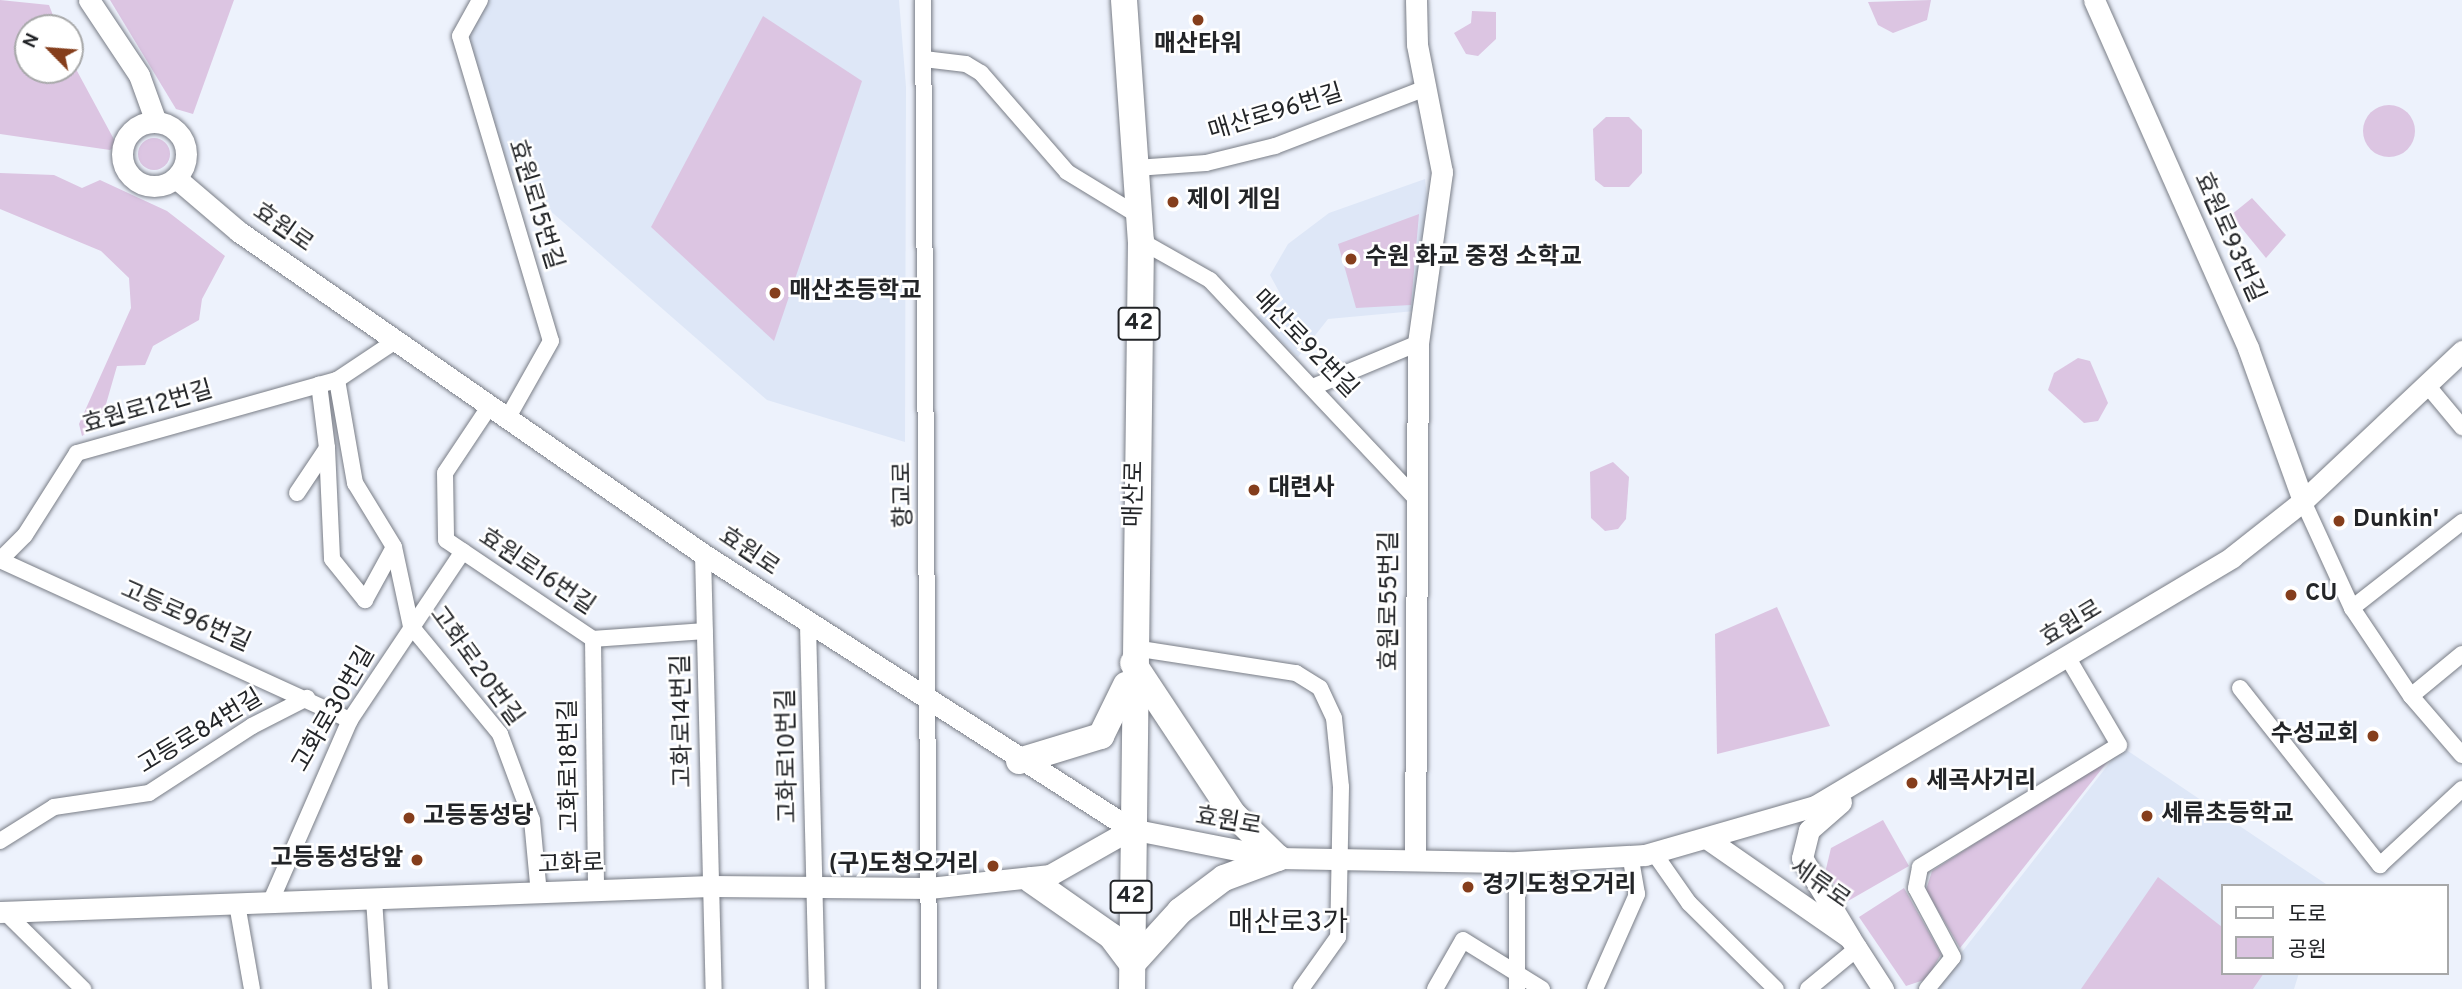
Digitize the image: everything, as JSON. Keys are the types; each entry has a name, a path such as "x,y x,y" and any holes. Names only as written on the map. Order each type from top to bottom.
{"main road":[{"name":"매산로","path":"1124,0 1140,229 1131,829 1132,977"},
{"path":"1019,761 1101,736 1114,719 1134,656"},
{"path":"1031,880 1111,936 1132,977 1180,911 1224,878 1278,858 1233,814 1134,656"}],"street":[{"path":"89,0 139,75 156,122"},
{"name":"효원로15번길","path":"480,0 460,36 551,341 498,413"},
{"name":"향교로","path":"923,0 930,705 929,989"},
{"path":"1313,387 1418,343 1442,172 1426,88 1416,0"},
{"name":"효원로93번길","path":"2094,0 2248,348 2303,501"},
{"name":"매산로92번길","path":"924,59 966,64 981,73 1068,172 1209,280 1417,500"},
{"name":"매산로96번길","path":"1136,168 1206,163 1275,146 1426,88"},
{"path":"156,122 171,126 184,142 185,163 176,178 143,184 123,162 131,132 156,122"},
{"name":"효원로","path":"176,178 238,231 498,413 808,625 1019,761 1131,829 1278,858 1517,862 1630,856 1709,840 1792,814 1863,782 2232,556 2303,501 2462,351"},
{"name":"효원로12번길","path":"0,560 25,535 77,453 337,380 397,340"},
{"name":"효원로55번길","path":"1415,860 1418,343"},
{"name":"고화로20번길","path":"337,380 355,483 394,547 411,626 500,734 532,820 540,894"},
{"path":"319,384 327,448 332,559 365,600 394,547"},
{"path":"2427,385 2462,427"},
{"name":"효원로16번길","path":"498,413 445,474 446,540 593,639 705,631"},
{"path":"297,493 327,448"},
{"path":"2303,501 2352,608 2411,696 2462,755"},
{"path":"2352,608 2462,522"},
{"name":"고화로30번길","path":"270,903 350,720 463,551"},
{"name":"고화로14번길","path":"703,554 714,989"},
{"name":"고등로96번길","path":"0,560 307,698 350,720"},
{"name":"고화로10번길","path":"808,625 817,989"},
{"name":"고화로18번길","path":"593,639 596,892"},
{"path":"2411,696 2462,654"},
{"path":"1134,656 1296,673 1320,688 1334,718 1340,858 1338,937 1301,989"},
{"path":"1927,989 1953,957 1916,888 1920,866 2119,745 2068,658"},
{"path":"2240,688 2380,865 2462,789"},
{"name":"고등로84번길","path":"0,841 54,807 149,793 252,726 307,698"},
{"path":"1808,989 1854,943 1804,866 1802,850 1814,824 1863,782"},
{"name":"고화로","path":"2,912 711,886 929,888 1031,880 1064,869 1131,829"},
{"name":"세류로","path":"1709,840 1854,943 1883,989"},
{"path":"1654,853 1689,902 1776,989"},
{"path":"1595,989 1637,894 1630,856"},
{"path":"1517,862 1517,989"},
{"path":"373,899 380,989"},
{"path":"237,904 251,989"},
{"path":"2,912 83,989"},
{"path":"1435,989 1463,940 1517,971 1542,989"}],"shaded area":[{"name":"매산초등학교","path":"483,0 899,0 906,87 905,442 767,400 523,187 510,170 464,35"},
{"name":"수원 화교 중정 소학교","path":"1425,179 1429,215 1415,311 1328,319 1298,357 1256,318 1283,299 1270,275 1288,244 1329,213"},
{"name":"세류초등학교","path":"2122,747 2326,884 2220,884 2220,975 2298,975 2294,989 1933,989"}],"green space":[{"path":"0,0 49,5 53,14 14,14 14,84 84,84 117,145 110,150 0,134"},
{"path":"110,0 234,0 193,114 176,109"},
{"path":"1931,0 1927,20 1893,33 1878,25 1868,2"},
{"path":"1472,11 1496,12 1496,39 1478,56 1466,54 1454,33 1471,23"},
{"path":"763,16 862,81 774,341 651,227"},
{"path":"2389,105 2399,107 2407,113 2413,121 2413,141 2407,149 2399,155 2389,157 2379,155 2371,149 2365,141 2363,131 2365,121 2371,113 2379,107"},
{"path":"1606,117 1629,117 1642,130 1642,173 1629,187 1604,187 1595,180 1593,129"},
{"path":"154,138 165,143 170,154 165,165 154,170 143,165 138,154 143,143"},
{"path":"0,173 54,175 82,188 100,180 167,211 225,256 202,299 199,320 153,346 145,365 117,366 100,425 82,436 79,424 131,308 129,278 101,251 0,209"},
{"path":"2252,198 2286,235 2266,258 2231,215"},
{"path":"1419,214 1411,305 1356,308 1338,244"},
{"path":"2078,358 2090,361 2108,403 2098,421 2084,423 2048,390 2054,373"},
{"path":"1613,462 1629,477 1626,519 1618,529 1605,531 1591,518 1590,472"},
{"path":"1777,607 1830,726 1717,754 1715,634"},
{"path":"2112,756 1960,948 1926,890 1932,871"},
{"path":"1883,820 1909,866 1848,901 1825,873 1831,848"},
{"path":"2158,877 2220,925 2220,975 2263,975 2253,989 2081,989"},
{"path":"1904,888 1941,954 1927,979 1906,986 1859,917"}],"place":[{"name":"매산타워","path":"1198,20"},
{"name":"제이 게임","path":"1173,202"},
{"name":"수원 화교 중정 소학교","path":"1351,259"},
{"name":"매산초등학교","path":"775,293"},
{"name":"대련사","path":"1254,490"},
{"name":"Dunkin'","path":"2339,521"},
{"name":"CU","path":"2291,595"},
{"name":"수성교회","path":"2373,736"},
{"name":"세곡사거리","path":"1912,783"},
{"name":"세류초등학교","path":"2147,816"},
{"name":"고등동성당","path":"409,818"},
{"name":"고등동성당앞","path":"417,860"},
{"name":"(구)도청오거리","path":"993,866"},
{"name":"경기도청오거리","path":"1468,887"}],"district":[{"name":"매산로3가","path":"1288,924"}]}
